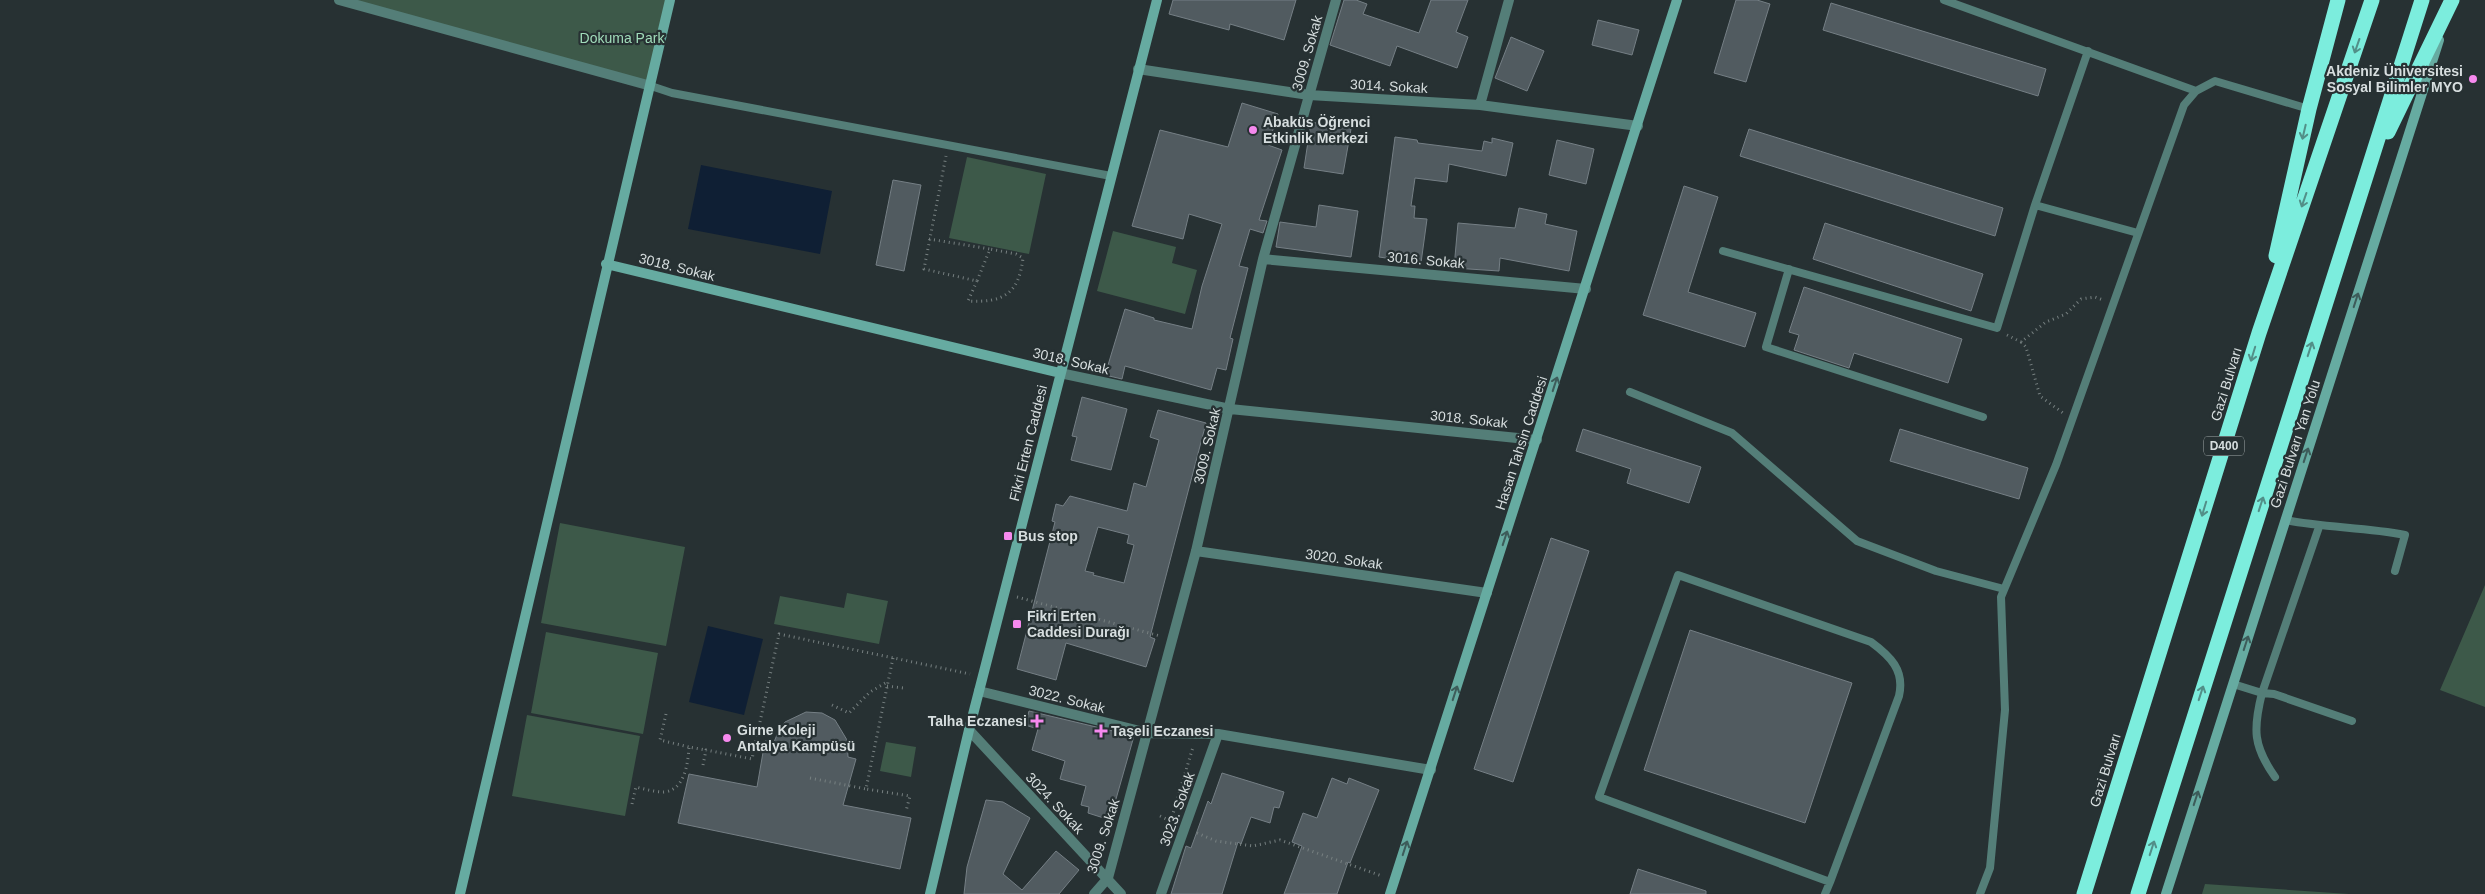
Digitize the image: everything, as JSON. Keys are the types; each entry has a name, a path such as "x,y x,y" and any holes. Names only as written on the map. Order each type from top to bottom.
{"highway":[{"path":"2259,333 2309,109 2338,0"},
{"name":"Gazi Bulvarı","path":"2084,894 2259,333 2372,0"},
{"path":"2138,894 2422,0"},
{"path":"2364,180 2452,1"}],"street":[{"path":"339,0 651,86"},
{"path":"460,894 606,264 651,86 670,0"},
{"name":"Fikri Erten Caddesi","path":"930,894 969,730 1156,0"},
{"name":"3009. Sokak","path":"1094,894 1108,878 1148,733 1196,551 1263,259 1336,0"},
{"path":"1480,105 1509,0"},
{"name":"Hasan Tahsin Caddesi","path":"1390,894 1677,0"},
{"name":"Gazi Bulvarı Yan Yolu","path":"2166,894 2452,1"},
{"name":"3014. Sokak","path":"1138,69 1309,95 1480,105 1638,126"},
{"name":"3016. Sokak","path":"1263,259 1586,288"},
{"name":"3018. Sokak","path":"606,264 1060,373 1230,409 1537,440"},
{"name":"3020. Sokak","path":"1196,551 1487,593"},
{"name":"3022. Sokak","path":"979,691 1148,733 1218,734 1430,770"},
{"name":"3024. Sokak","path":"969,730 1121,894"},
{"name":"3023. Sokak","path":"1161,894 1218,734"}],"lane":[{"path":"1944,0 2196,91"},
{"path":"1724,250 1996,328 2035,205 2088,51"},
{"path":"1980,894 1990,868 2004,710 2001,597 2056,465 2184,105 2196,91 2215,81 2309,109"},
{"path":"651,86 672,93 1111,176"},
{"path":"2035,205 2138,233"},
{"path":"1789,269 1766,347 1983,418"},
{"path":"1630,392 1732,433 1857,541 1936,571 2004,589"},
{"path":"2285,520 2319,527 2370,528 2405,535 2395,571"},
{"path":"2275,777 2264,762 2256,739 2256,718 2262,693 2319,527"},
{"path":"1826,894 1899,696 1901,682 1897,667 1888,654 1871,642 1678,575 1599,797 1830,882"},
{"path":"2233,684 2262,693 2274,694 2352,721"}],"path":[{"path":"948,145 924,269 978,281"},
{"path":"929,239 1016,254 1022,258 1021,271 1012,290 1002,298 986,302 968,301 990,250"},
{"path":"2021,342 2046,322 2066,314 2081,299 2095,297 2113,303"},
{"path":"1996,328 2021,342 2026,347 2040,396 2072,418"},
{"path":"1004,594 1173,640"},
{"path":"666,714 660,740 752,759 779,634 983,677"},
{"path":"866,789 892,658"},
{"path":"832,705 849,713 870,692 887,684 903,688"},
{"path":"632,804 636,787 664,792 677,786 684,776 689,747"},
{"path":"703,765 706,750"},
{"path":"810,778 910,796 906,811"},
{"path":"1185,828 1216,840 1253,846 1280,840 1395,880"}],"green space":[{"name":"Dokuma Park","path":"339,0 671,0 651,86"},
{"path":"967,157 1046,174 1029,254 949,238"},
{"path":"1113,231 1176,247 1172,263 1197,270 1185,314 1097,291"},
{"path":"560,523 685,547 666,646 541,623"},
{"path":"2485,585 2485,707 2440,690"},
{"path":"847,593 888,601 879,644 774,624 780,596 844,608"},
{"path":"546,632 658,653 643,734 531,713"},
{"path":"527,715 640,736 625,816 512,796"},
{"path":"886,742 916,747 911,777 880,771"},
{"path":"2205,884 2349,894 2202,894"}],"water":[{"path":"701,165 832,191 820,254 688,229"},
{"path":"708,626 763,639 744,715 689,702"}],"building":[{"path":"1173,0 1296,0 1284,40 1230,24 1229,30 1169,14"},
{"path":"1344,0 1356,0 1367,4 1363,14 1419,33 1431,0 1468,0 1456,32 1468,37 1457,68 1397,46 1390,66 1330,45"},
{"path":"1736,0 1757,0 1770,4 1746,82 1714,73"},
{"path":"1831,3 2046,69 2038,96 1823,30"},
{"path":"1598,20 1639,30 1632,55 1592,45"},
{"path":"1511,37 1544,51 1527,91 1495,78"},
{"path":"1242,103 1278,114 1268,145 1282,150 1259,220 1267,221 1263,233 1250,229 1239,266 1248,268 1230,338 1233,339 1226,370 1217,368 1211,390 1125,366 1122,379 1105,375 1125,309 1154,318 1154,320 1192,329 1202,286 1222,224 1189,214 1183,239 1132,226 1160,130 1228,147"},
{"path":"1311,122 1351,129 1343,174 1304,168"},
{"path":"1749,129 2003,208 1995,236 1740,156"},
{"path":"1395,137 1417,140 1418,143 1482,151 1484,141 1492,143 1492,138 1513,143 1506,176 1449,164 1447,182 1415,178 1411,206 1415,206 1414,218 1427,219 1421,263 1379,257"},
{"path":"1557,140 1594,149 1586,184 1549,175"},
{"path":"893,180 921,185 904,271 876,265"},
{"path":"1684,186 1718,197 1688,292 1756,313 1745,347 1643,315"},
{"path":"1319,205 1358,211 1351,257 1276,247 1280,222 1316,227"},
{"path":"1519,208 1547,214 1545,224 1577,231 1569,271 1500,258 1499,271 1454,268 1458,223 1515,228"},
{"path":"1825,223 1983,274 1971,311 1813,259"},
{"path":"1804,287 1962,339 1948,383 1854,353 1849,368 1794,350 1799,335 1789,332"},
{"path":"1082,397 1127,409 1111,470 1071,460 1077,437 1072,436"},
{"path":"1158,410 1206,423 1150,637 1155,639 1146,667 1066,643 1056,680 1017,669 1055,522 1052,521 1056,504 1063,506 1070,496 1127,511 1134,483 1146,487 1159,440 1150,437","holes":["1098,527 1129,535 1127,543 1134,545 1124,583 1085,571"]},
{"path":"1583,429 1701,467 1689,503 1627,483 1631,469 1576,451"},
{"path":"1900,429 2028,468 2019,499 1890,461"},
{"path":"1551,538 1589,551 1513,782 1474,769"},
{"path":"1690,630 1852,683 1805,823 1644,770"},
{"path":"1029,711 1134,736 1110,820 1088,813 1089,807 1081,805 1086,786 1060,779 1065,761 1032,750 1038,729 1025,725"},
{"path":"806,712 822,713 835,720 847,740 848,757 856,759 843,805 911,818 900,869 678,823 689,774 757,787 765,741 774,742 785,722"},
{"path":"1222,773 1284,792 1279,808 1274,807 1270,823 1251,817 1241,844 1238,842 1222,894 1171,894 1186,846 1191,848 1208,801 1211,804"},
{"path":"1332,778 1347,784 1349,778 1379,790 1350,863 1348,862 1337,894 1284,894 1302,846 1292,842 1303,813 1317,818"},
{"path":"986,800 1003,802 1030,818 1003,874 1022,890 1056,851 1079,870 1059,894 964,894 967,867"},
{"path":"1638,869 1706,891 1706,894 1630,894"}],"place":[{"name":"Akdeniz Üniversitesi Sosyal Bilimler MYO","path":"2473,79"},
{"name":"Abaküs Öğrenci Etkinlik Merkezi","path":"1253,130"},
{"name":"Bus stop","path":"1008,536"},
{"name":"Fikri Erten Caddesi Durağı","path":"1017,624"},
{"name":"Talha Eczanesi","path":"1037,721"},
{"name":"Taşeli Eczanesi","path":"1101,731"},
{"name":"Girne Koleji Antalya Kampüsü","path":"727,738"}]}
